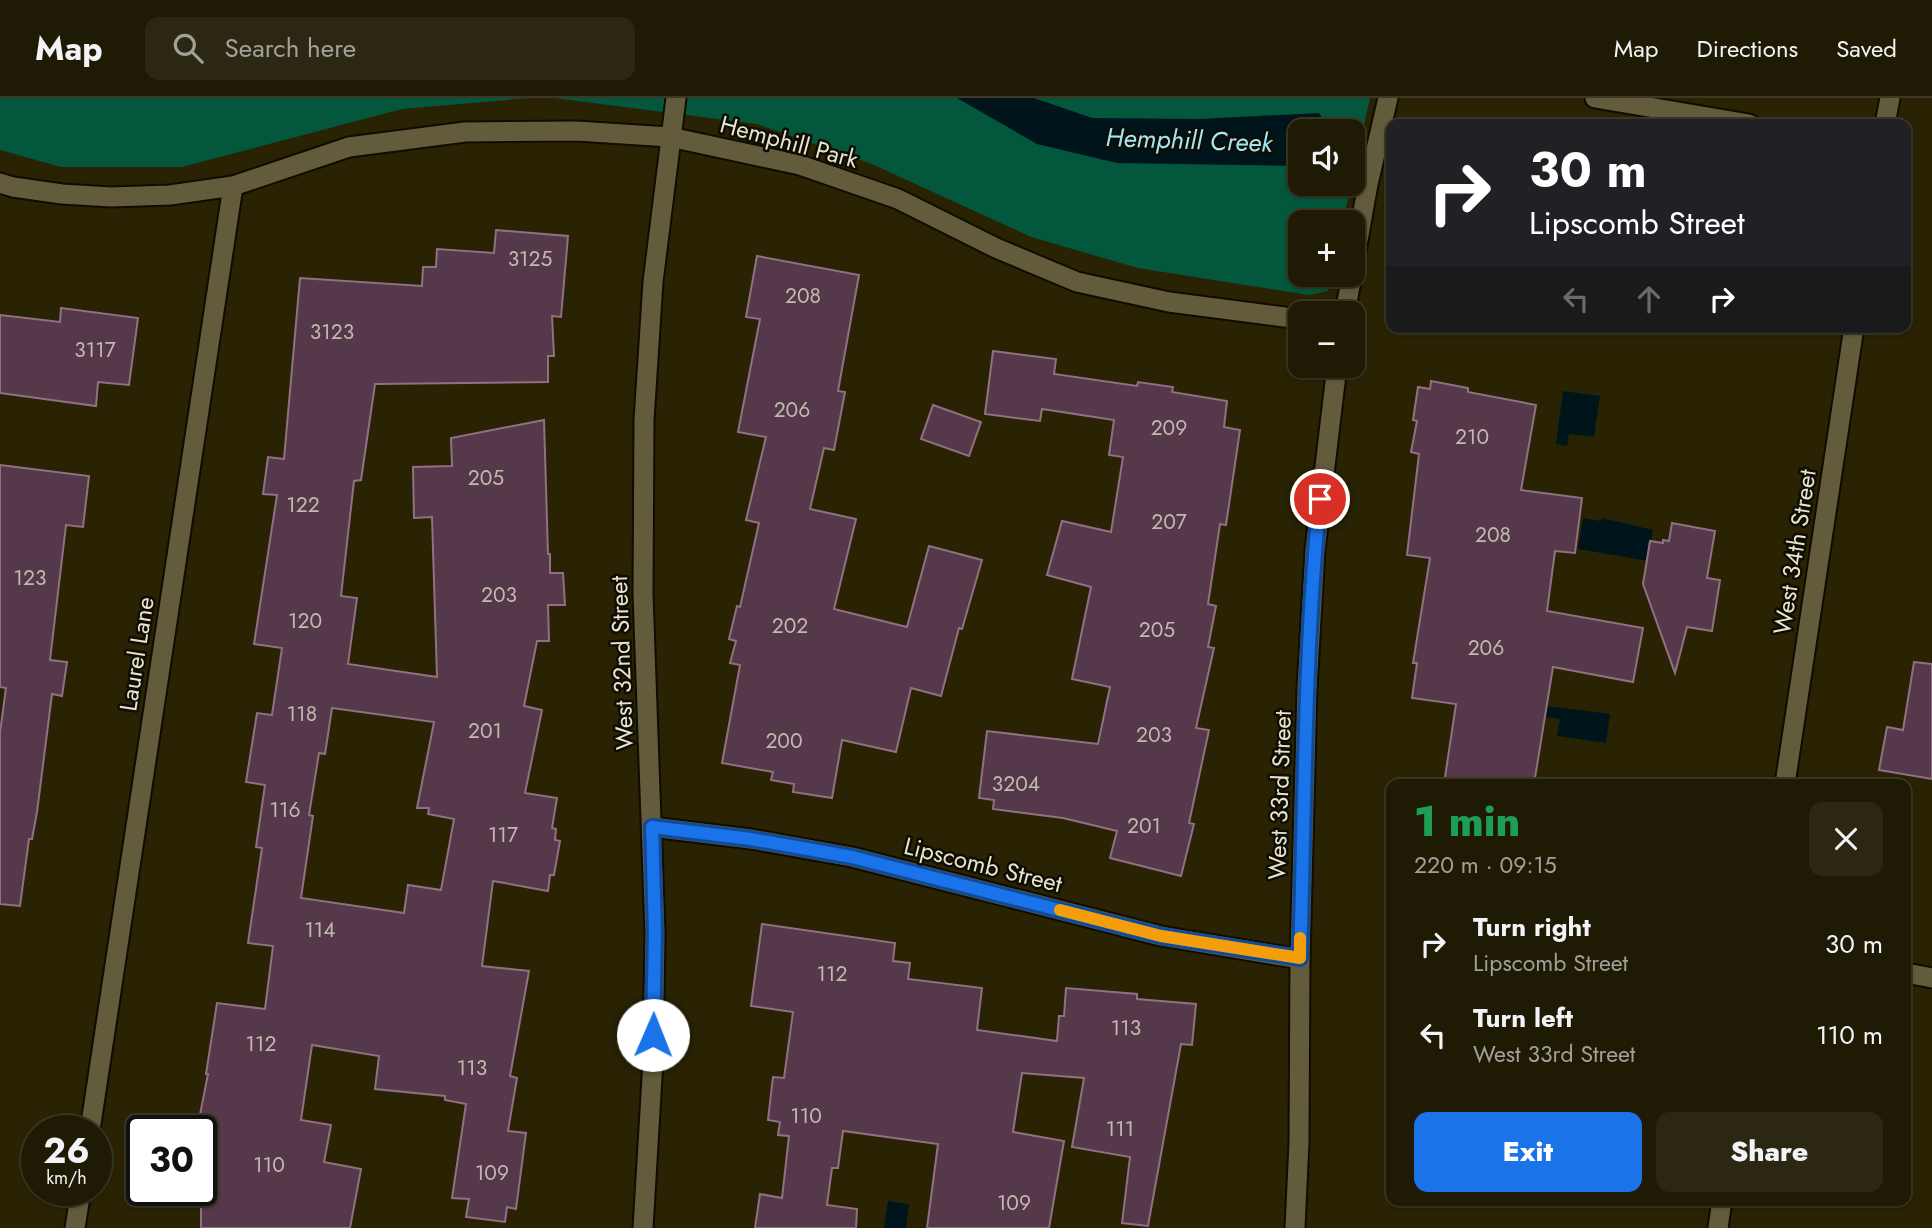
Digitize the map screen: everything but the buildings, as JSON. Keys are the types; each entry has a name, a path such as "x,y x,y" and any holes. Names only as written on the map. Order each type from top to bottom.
{"street":[{"name":"West 32nd Street","path":"643,1228 653,1061 655,933 643,594 645,419 653,282 676,98"},
{"path":"1595,98 1719,119"},
{"path":"1886,119 1889,98"},
{"path":"1363,210 1386,108"},
{"name":"Hemphill Park","path":"0,183 62,194 111,197 170,195 233,186 349,146 465,132 576,131 670,137 800,165 898,199 996,248 1077,282 1169,302 1288,317"},
{"name":"Laurel Lane","path":"92,1115 233,186"},
{"name":"West 34th Street","path":"1786,779 1853,333"},
{"name":"West 33rd Street","path":"1295,1228 1300,1142 1300,958 1307,688 1314,558 1336,378"},
{"name":"Lipscomb Street","path":"652,827 751,839 852,857 1161,936 1300,958"},
{"path":"1911,975 1932,978"},
{"path":"75,1228 78,1206"},
{"path":"1717,1228 1721,1206"}],"green space":[{"path":"0,98 529,98 402,109 182,167 61,167 0,150"},
{"path":"554,98 1370,98 1365,121 1288,119 1288,196 1348,196 1346,210 1288,210 1288,287 1329,287 1328,291 1309,295 1138,268 1031,237 872,164 757,124"}],"water":[{"name":"Hemphill Creek","path":"957,98 1034,98 1092,118 1198,119 1319,113 1323,119 1288,119 1288,166 1117,163 1037,144"},
{"path":"1563,391 1600,396 1594,437 1569,434 1567,446 1556,444"},
{"path":"1583,518 1601,521 1602,518 1653,530 1648,561 1578,549"},
{"path":"1547,706 1610,714 1606,743 1557,736 1560,719 1545,717"},
{"path":"888,1201 909,1204 906,1228 884,1228"}],"slow traffic":[{"path":"1060,910 1161,936 1300,958 1300,938"}],"route":[{"path":"653,1035 655,933 652,827 751,839 852,857 1161,936 1300,958 1307,688 1320,499"}]}
